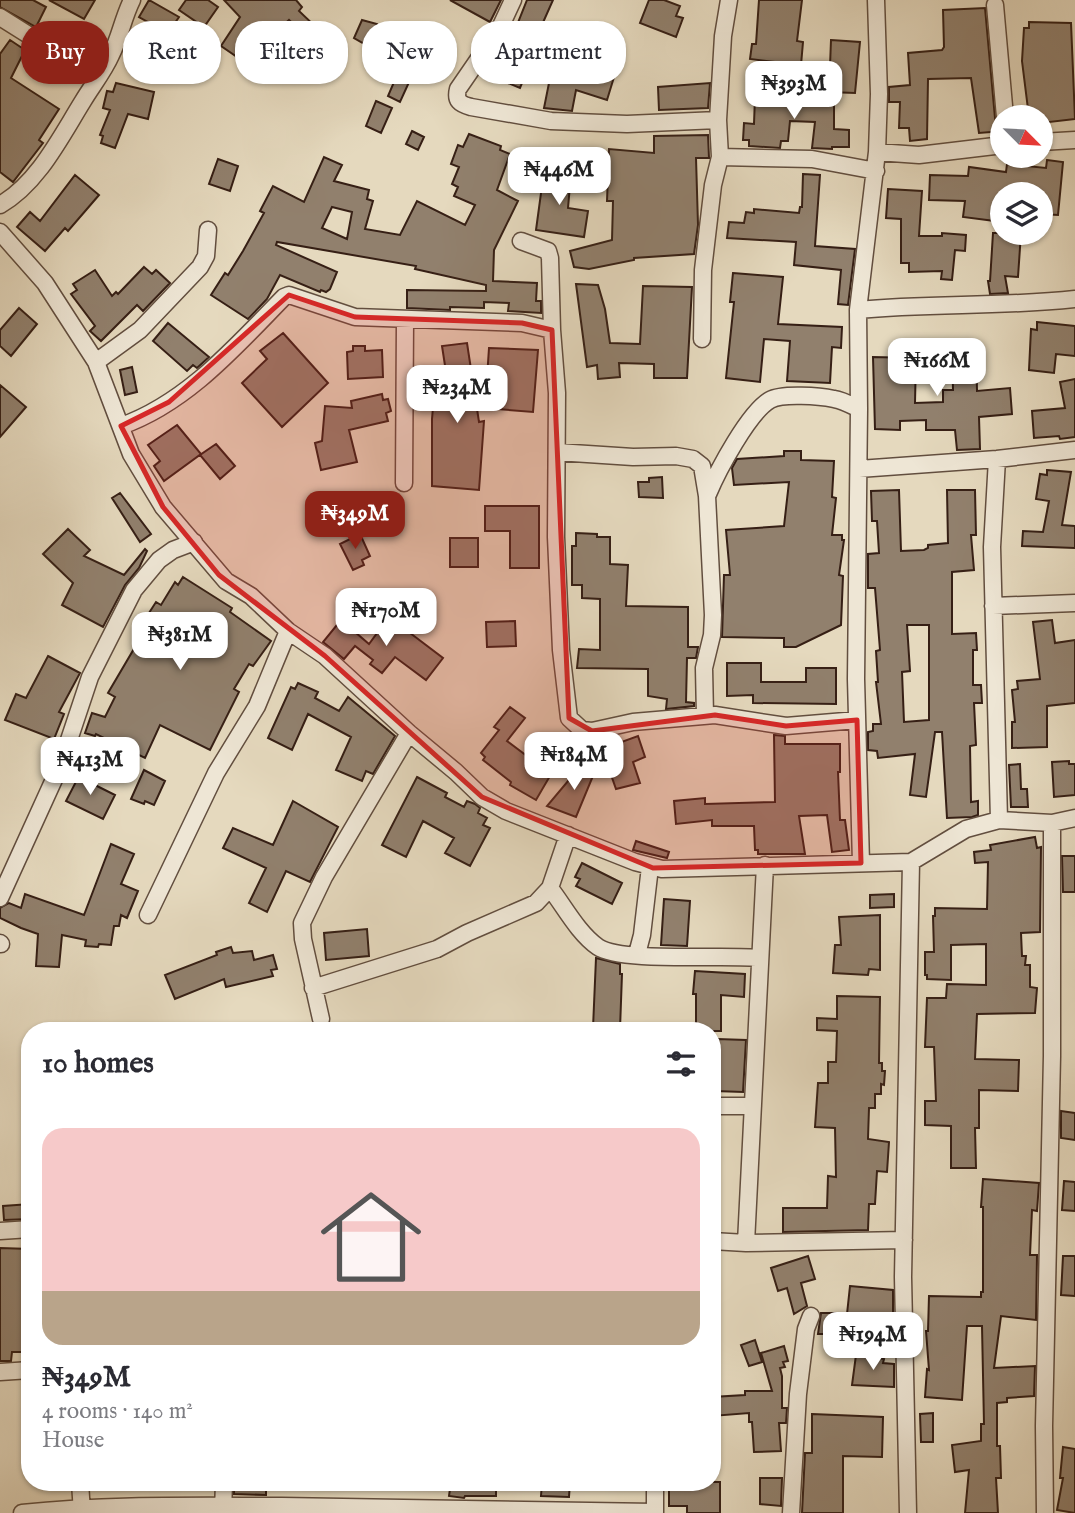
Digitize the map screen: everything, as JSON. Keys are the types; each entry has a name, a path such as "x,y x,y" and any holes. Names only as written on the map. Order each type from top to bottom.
{"street":[{"path":"109,59 132,0"},
{"path":"513,0 500,28 458,89 457,99 460,103 551,121 626,124 718,120"},
{"path":"702,339 703,270 713,184 720,157 718,120 723,36 729,0"},
{"path":"861,863 857,720 858,310 876,171 879,94 876,0"},
{"path":"995,5 1004,105"},
{"path":"0,18 21,31"},
{"path":"0,205 15,196 35,174 93,84"},
{"path":"1054,141 1075,140"},
{"path":"877,152 919,155 990,147"},
{"path":"720,157 812,159 876,171"},
{"path":"96,362 140,330 200,267 206,256 208,230"},
{"path":"0,232 45,283 96,362 131,454 163,507 226,581 264,606 288,631 325,656 482,797 506,811 650,867 662,869 911,862 967,830 999,820 1052,823 1075,818"},
{"path":"522,241 548,251 550,258 557,393 556,537 561,650 569,718 582,730 592,731 633,722 715,715 786,726 857,720"},
{"path":"121,426 149,415 169,402 251,332 289,295 345,316 522,323 552,330"},
{"path":"858,310 912,305 977,305 1075,299"},
{"path":"404,483 405,320"},
{"path":"836,399 859,387"},
{"path":"707,496 723,459 769,400 780,396 836,399 859,409"},
{"path":"859,469 997,459 1075,450"},
{"path":"557,452 687,457 702,466 707,496 713,615 712,635 704,668 705,716"},
{"path":"997,459 992,547 999,820"},
{"path":"0,898 61,764 90,677 134,590 159,560 173,550 194,542"},
{"path":"993,606 1075,603"},
{"path":"148,915 216,773 257,706 288,631"},
{"path":"321,1019 301,932 307,909 408,733"},
{"path":"1045,1513 1044,1412 1052,1056 1052,823"},
{"path":"313,988 437,949 467,933 530,907 542,899 550,888 568,835"},
{"path":"908,1513 904,1240 911,862"},
{"path":"746,1242 765,865"},
{"path":"637,954 644,923 650,867"},
{"path":"550,888 597,946 607,951 760,958"},
{"path":"721,1106 753,1106"},
{"path":"0,1231 21,1229"},
{"path":"721,1241 904,1240"},
{"path":"791,1513 797,1394 806,1329 811,1316"},
{"path":"0,1372 21,1371"},
{"path":"81,1491 82,1510"},
{"path":"223,1509 224,1491"},
{"path":"22,1513 82,1510 439,1507 654,1512 655,1491"}],"highlighted area":[{"path":"289,295 355,317 522,323 552,330 569,718 592,731 715,715 786,726 857,720 861,863 653,868 482,797 325,656 219,575 163,507 121,426 169,402"}],"building":[{"path":"0,0 33,0 46,7 39,21 25,21 0,7"},
{"path":"49,0 95,0 84,19"},
{"path":"149,0 179,17 176,21 146,21 139,17"},
{"path":"186,0 208,0 218,7 208,21 195,21 179,10"},
{"path":"224,0 296,0 302,7 299,11 310,21 237,21 240,17"},
{"path":"450,0 501,0 488,21"},
{"path":"527,0 553,0 544,21 519,21"},
{"path":"649,0 664,0 680,6 676,16 683,18 676,37 640,23"},
{"path":"759,0 802,0 797,41 803,42 801,65 750,59 752,44 756,44"},
{"path":"985,8 994,105 990,105 990,132 979,133 971,78 928,79 927,139 910,141 909,128 899,128 900,102 889,102 889,87 910,85 908,53 942,50 943,10"},
{"path":"362,20 366,21 362,21 362,43 354,38"},
{"path":"1029,22 1071,23 1075,119 1054,121 1054,105 1028,105 1022,61 1024,28 1029,28"},
{"path":"235,25 235,56 221,46"},
{"path":"10,40 21,47 21,58 11,78 59,109 39,140 43,143 13,182 0,172 0,54"},
{"path":"831,40 860,42 855,93 829,92"},
{"path":"116,83 154,92 148,119 128,114 115,148 101,143 103,136 100,135 110,110 103,108 107,91 113,92"},
{"path":"710,83 708,108 659,110 658,87"},
{"path":"393,84 408,84 400,102 388,96"},
{"path":"549,84 612,84 607,100 576,90 572,111 544,108"},
{"path":"765,93 834,99 834,129 849,130 849,147 812,148 815,122 790,121 788,141 781,141 780,148 749,146 749,140 743,140 744,123 754,124 755,97 764,97"},
{"path":"376,101 392,108 381,133 366,126"},
{"path":"412,131 424,137 418,150 406,144"},
{"path":"469,134 501,146 500,150 510,154 497,190 518,201 494,250 493,281 537,283 536,301 541,301 541,313 508,311 509,303 484,302 484,308 407,308 407,290 486,291 486,285 415,269 416,266 277,242 276,245 337,272 330,289 320,292 280,275 267,299 248,319 211,295 243,251 264,213 260,211 273,186 304,202 324,157 342,165 334,181 369,190 367,199 373,201 365,229 400,235 417,201 465,225 475,205 454,196 458,187 452,184 459,167 451,164 458,145 463,147","holes":["332,207 352,212 347,239 322,228"]},
{"path":"708,135 709,158 696,158 698,225 694,254 634,258 589,269 574,267 570,251 612,240 613,201 607,201 609,149 654,153 654,136"},
{"path":"218,159 238,166 230,191 209,184"},
{"path":"1054,161 1063,162 1058,215 1053,215 1053,182 990,182 990,220 963,217 965,201 929,200 930,175 968,176 969,167 1006,172 1006,168 1054,168"},
{"path":"544,171 571,174 568,208 588,211 584,237 536,230"},
{"path":"803,174 820,175 815,246 855,249 848,305 838,304 841,270 794,265 796,242 727,238 729,222 744,223 746,212 754,213 754,209 799,213 802,207"},
{"path":"75,175 99,195 68,231 65,228 45,251 17,227 30,212 40,221"},
{"path":"888,189 922,191 919,236 942,236 942,233 966,235 965,251 955,250 952,280 941,279 942,271 909,272 909,263 901,263 901,219 886,218"},
{"path":"992,245 1020,245 1018,277 1005,276 1008,293 990,294"},
{"path":"144,267 152,274 156,270 170,283 143,311 137,305 101,341 90,331 95,326 71,294 77,290 73,284 95,270 112,296 116,292 118,294"},
{"path":"733,273 783,277 778,324 842,327 841,348 832,347 830,383 787,381 790,341 764,339 760,382 726,378 734,302 730,302"},
{"path":"576,284 598,285 610,343 640,344 643,286 692,287 687,378 654,378 654,364 619,363 620,377 598,379 597,365 587,367"},
{"path":"19,308 37,324 11,356 0,346 0,330"},
{"path":"1037,322 1075,326 1075,356 1056,354 1054,373 1029,370 1031,329 1037,330"},
{"path":"168,323 209,357 197,368 193,365 187,371 153,341"},
{"path":"283,333 328,383 282,427 242,383 267,359 260,351"},
{"path":"467,343 479,422 484,421 479,490 432,486 435,384 448,385 442,346"},
{"path":"952,345 976,345 977,391 1010,388 1012,414 979,417 980,449 957,450 955,430 926,430 926,420 900,421 900,430 875,429 873,357 916,358 915,403 943,402 943,390 953,390"},
{"path":"353,346 365,346 365,351 382,350 383,377 348,379 347,352 353,351"},
{"path":"489,348 538,350 533,412 485,408"},
{"path":"132,367 137,392 125,395 120,370"},
{"path":"1075,379 1075,437 1034,438 1032,411 1065,408 1060,382"},
{"path":"0,385 26,407 0,437"},
{"path":"382,394 383,400 388,399 391,411 386,413 388,421 349,430 357,462 321,470 315,443 322,441 325,406 352,408 351,401"},
{"path":"177,425 201,454 164,481 154,466 160,461 148,445"},
{"path":"216,444 235,466 220,479 200,455"},
{"path":"784,451 801,451 801,460 834,461 832,497 836,498 832,535 842,535 844,540 839,575 843,576 841,625 796,647 784,647 784,638 722,637 724,575 730,575 726,530 784,526 789,482 734,485 732,468 737,459 784,456"},
{"path":"1047,470 1071,472 1062,525 1075,526 1075,548 1022,546 1023,531 1043,532 1049,501 1036,499 1040,474 1047,475"},
{"path":"662,477 663,498 639,497 638,482 649,482 649,478"},
{"path":"899,490 901,551 924,550 928,545 948,543 947,490 975,490 976,535 971,535 974,570 952,572 952,634 976,633 973,685 981,685 982,703 974,703 976,745 970,746 971,802 978,801 978,815 972,817 947,818 942,732 935,732 926,797 910,795 915,754 878,758 877,751 868,750 868,732 873,731 873,724 881,724 876,682 876,651 880,650 875,588 868,588 868,554 879,553 877,521 872,521 871,491","holes":["907,625 929,625 929,720 904,722 902,672 910,671"]},
{"path":"120,493 151,534 140,542 112,498"},
{"path":"386,506 388,517 368,522 365,511"},
{"path":"485,506 539,506 539,568 510,568 510,531 485,531"},
{"path":"68,529 90,550 84,556 124,575 145,549 147,551 103,627 62,605 73,583 43,554"},
{"path":"576,533 610,537 610,564 628,565 626,606 688,607 688,647 698,647 696,658 687,658 686,702 694,703 694,706 666,709 667,699 648,696 648,669 577,668 579,649 600,650 600,599 582,598 582,585 572,585 572,546 576,546"},
{"path":"360,534 370,556 362,560 364,565 353,570 340,544"},
{"path":"450,538 478,538 478,567 450,567"},
{"path":"183,577 232,608 230,612 271,641 253,666 249,664 234,689 239,692 210,750 160,725 145,758 96,734 85,733 92,713 105,717 115,697 108,693 145,630 140,627 156,602 161,605 175,582 178,585"},
{"path":"389,617 443,658 426,680 395,657 382,673 370,664 373,660 355,646 344,659 323,642 341,620 369,644"},
{"path":"1052,620 1055,643 1075,640 1075,703 1047,706 1047,747 1012,748 1012,722 1015,722 1012,690 1018,689 1017,681 1040,679 1033,622"},
{"path":"515,621 516,646 487,647 486,622"},
{"path":"48,656 80,673 59,712 64,714 54,739 5,720 16,694 26,698"},
{"path":"727,663 761,663 761,682 806,682 806,668 836,668 836,704 753,703 753,695 727,696"},
{"path":"298,683 318,692 315,698 339,711 348,697 395,736 373,774 366,771 362,781 336,770 351,737 308,714 292,750 268,738 291,687 295,689"},
{"path":"510,707 525,718 507,741 527,756 535,742 561,757 536,800 510,785 511,782 483,760 485,757 481,753 499,730 494,727"},
{"path":"774,735 785,736 785,744 840,744 840,820 845,820 849,850 832,852 827,815 799,816 805,854 758,854 758,850 755,850 754,826 712,826 712,820 676,824 674,801 705,798 705,804 775,802"},
{"path":"638,736 645,757 633,762 640,783 616,789 602,749"},
{"path":"1069,761 1069,764 1075,764 1075,795 1054,797 1052,762"},
{"path":"584,762 595,771 576,817 547,806"},
{"path":"1020,764 1021,789 1027,789 1028,807 1011,807 1009,765"},
{"path":"144,770 165,781 154,805 131,799"},
{"path":"81,772 92,777 89,782 115,795 103,819 66,801"},
{"path":"417,777 447,793 445,797 464,807 467,801 475,804 480,808 478,813 487,818 483,825 490,828 470,866 445,853 454,838 423,821 406,857 382,845"},
{"path":"293,801 338,827 310,882 286,871 267,912 249,903 266,868 223,848 233,828 273,845"},
{"path":"1035,837 1037,848 1041,847 1040,932 1021,933 1022,956 1026,956 1025,965 1030,965 1030,987 1037,988 1035,1013 977,1014 975,1059 1019,1060 1018,1091 979,1090 979,1128 975,1128 976,1168 951,1168 951,1126 925,1125 925,1101 936,1101 934,1047 925,1047 927,998 946,998 947,984 986,985 986,944 951,945 951,980 927,979 925,952 934,952 935,908 987,909 988,862 975,863 974,852 991,850 990,845"},
{"path":"636,841 669,852 667,858 633,850"},
{"path":"111,844 134,854 121,884 138,891 127,918 121,915 119,926 114,926 111,945 85,946 86,940 62,935 59,967 36,966 38,934 0,918 0,908 9,903 21,908 25,894 84,915"},
{"path":"1062,856 1075,856 1075,892 1063,892"},
{"path":"582,863 622,883 612,904 576,886 580,879 575,877"},
{"path":"894,894 894,907 870,908 870,895"},
{"path":"664,899 690,901 687,946 661,945"},
{"path":"880,915 880,970 869,969 868,975 833,973 835,945 841,945 839,917"},
{"path":"367,929 369,956 326,960 324,933"},
{"path":"231,947 233,953 252,951 254,960 273,955 277,969 271,970 273,976 226,987 224,979 175,999 165,975"},
{"path":"596,958 620,964 620,1022 593,1022"},
{"path":"695,971 745,974 744,997 721,995 721,1022 696,1022 696,994 693,994"},
{"path":"837,996 880,997 879,1063 882,1063 882,1071 885,1071 884,1085 881,1084 881,1094 875,1094 875,1108 869,1108 868,1139 889,1142 887,1172 877,1171 875,1204 869,1204 868,1230 783,1232 783,1208 827,1208 828,1176 836,1177 835,1128 815,1127 818,1083 828,1083 828,1062 836,1062 837,1031 817,1030 817,1018 837,1019"},
{"path":"721,1039 746,1040 743,1092 721,1091"},
{"path":"1061,1111 1075,1113 1075,1140 1061,1138"},
{"path":"983,1179 1039,1183 1037,1211 1032,1210 1030,1255 1037,1255 1036,1320 1001,1316 994,1368 1035,1366 1034,1396 1007,1398 1007,1402 997,1403 997,1446 1000,1446 1001,1478 996,1478 998,1513 965,1513 969,1470 955,1472 952,1445 981,1441 981,1424 984,1424 982,1326 967,1326 962,1400 925,1397 927,1369 929,1370 926,1331 929,1296 981,1297 983,1292"},
{"path":"1064,1181 1075,1182 1075,1211 1062,1210"},
{"path":"21,1205 21,1219 4,1220 3,1206"},
{"path":"0,1248 21,1249 21,1352 12,1352 11,1361 0,1361"},
{"path":"808,1256 815,1279 801,1283 807,1306 794,1314 787,1288 778,1291 771,1268"},
{"path":"1063,1256 1075,1256 1075,1296 1061,1295"},
{"path":"850,1286 893,1290 893,1319 847,1314"},
{"path":"821,1313 838,1313 838,1334 818,1334"},
{"path":"755,1340 762,1362 749,1366 741,1345"},
{"path":"784,1346 788,1361 783,1362 785,1367 780,1368 782,1408 787,1408 786,1423 779,1423 781,1451 754,1452 749,1413 721,1415 721,1396 745,1395 745,1391 772,1391 761,1353"},
{"path":"856,1355 884,1359 883,1363 894,1364 894,1387 852,1385"},
{"path":"933,1413 933,1442 921,1442 920,1414"},
{"path":"812,1414 883,1417 882,1457 843,1456 843,1513 802,1513 805,1453 812,1453"},
{"path":"1063,1447 1075,1449 1075,1513 1057,1510 1063,1478 1060,1478"},
{"path":"760,1478 782,1478 781,1506 760,1504"},
{"path":"234,1491 266,1491 266,1495 234,1494"},
{"path":"450,1491 496,1491 496,1496 449,1496"},
{"path":"541,1491 569,1491 569,1497 541,1496"},
{"path":"669,1491 720,1491 720,1513 687,1513 687,1506 669,1506"}]}
